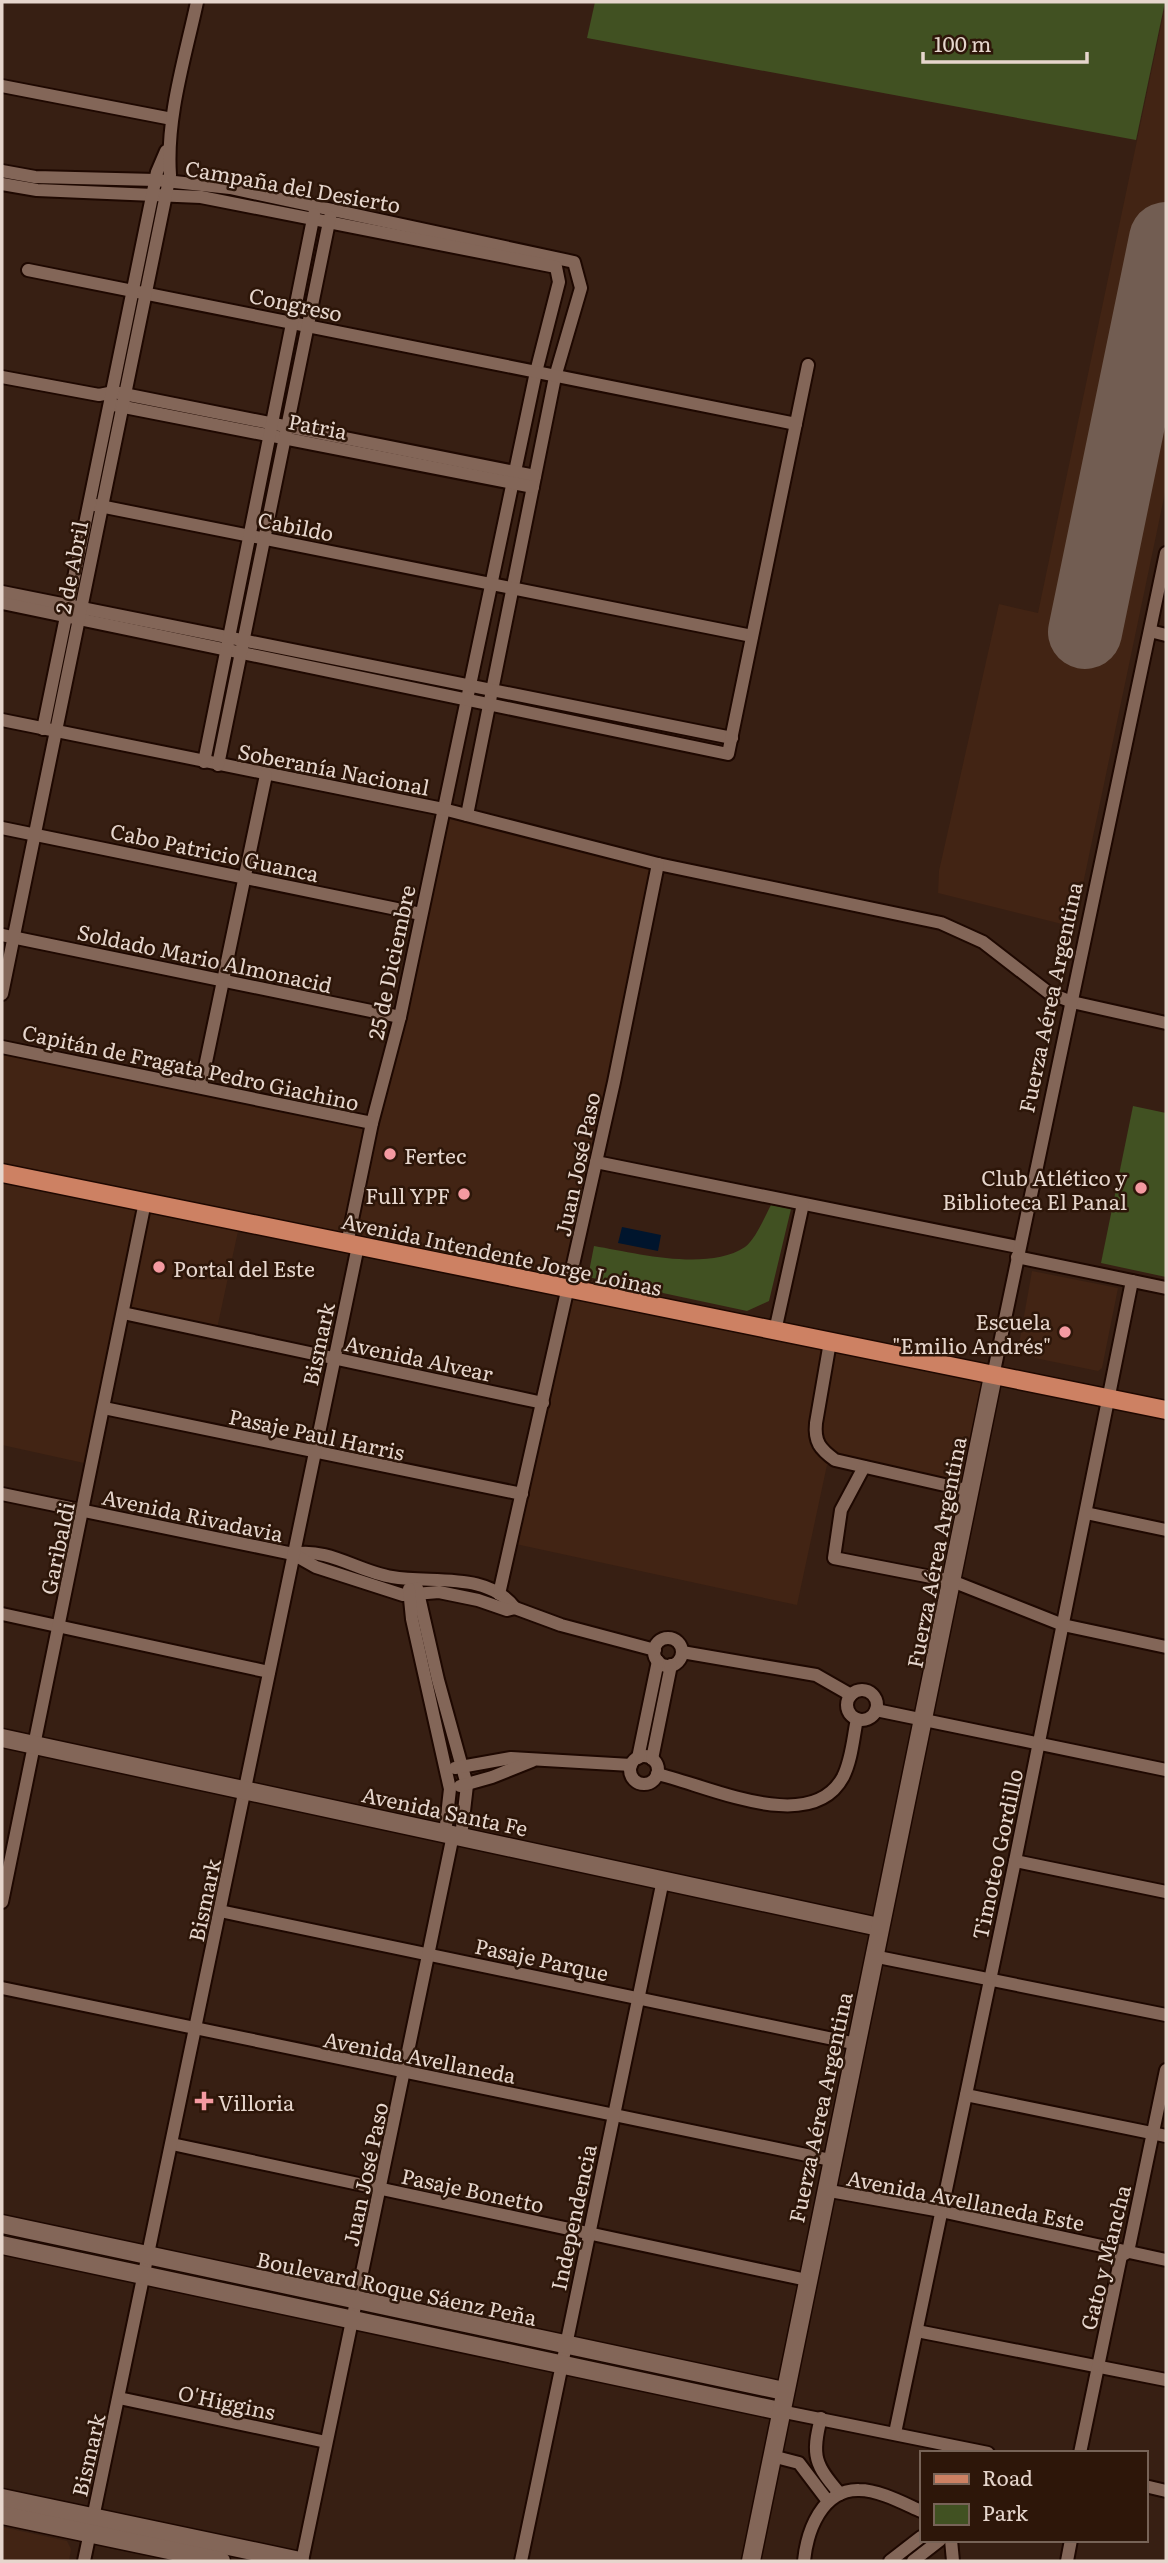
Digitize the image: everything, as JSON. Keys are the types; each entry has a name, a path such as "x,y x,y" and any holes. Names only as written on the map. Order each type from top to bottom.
{"main road":[{"name":"Avenida Intendente Jorge Loinas","path":"2,1173 567,1291 1166,1410"}],"street":[{"name":"2 de Abril","path":"2,994 8,936 36,834 49,730 141,291 195,2"},
{"path":"2,86 172,119"},
{"name":"Campaña del Desierto","path":"2,171 35,177 161,187 201,197 314,213 574,262 581,288 555,377"},
{"name":"Campaña del Desierto","path":"2,184 37,190 161,187"},
{"path":"204,762 314,213"},
{"path":"218,765 330,216"},
{"name":"Campaña del Desierto","path":"330,216 556,267"},
{"name":"25 de Diciembre","path":"352,1245 372,1123 400,1017 494,583 536,372 559,282 556,267"},
{"name":"Congreso","path":"29,270 796,424"},
{"path":"2,592 74,612 242,646 489,705 728,754 808,365"},
{"name":"Patria","path":"2,377 534,482"},
{"path":"467,815 555,377"},
{"name":"Cabildo","path":"96,505 752,636"},
{"name":"Fuerza Aérea Argentina","path":"751,2561 831,2160 857,2044 878,1927 971,1491 1017,1252 1166,553"},
{"path":"2,603 74,612"},
{"path":"1150,631 1166,635"},
{"path":"242,646 492,688 732,738"},
{"name":"Soberanía Nacional","path":"2,720 443,809 658,864 942,923 965,931 1049,993 1072,1002 1166,1023"},
{"path":"201,1086 266,775"},
{"name":"Cabo Patricio Guanca","path":"2,828 421,914"},
{"name":"Juan José Paso","path":"499,1594 596,1162 658,864"},
{"name":"Soldado Mario Almonacid","path":"8,936 400,1017"},
{"name":"Capitán de Fragata Pedro Giachino","path":"2,1047 372,1123"},
{"path":"596,1162 803,1204 1166,1289"},
{"name":"Garibaldi","path":"2,1902 6,1862 84,1511 145,1202"},
{"path":"775,1331 803,1204"},
{"name":"Bismark","path":"84,2561 334,1359 352,1245"},
{"name":"Timoteo Gordillo","path":"895,2433 1039,1745 1132,1282"},
{"name":"Avenida Alvear","path":"123,1313 543,1403"},
{"path":"830,1342 814,1435 818,1447 835,1460 971,1491"},
{"name":"Pasaje Paul Harris","path":"104,1408 522,1494"},
{"path":"864,1467 841,1510 834,1558 952,1581 1063,1625 1166,1647"},
{"name":"Avenida Rivadavia","path":"2,1493 293,1554 316,1567 414,1594 439,1592 478,1600 507,1610 515,1608"},
{"path":"1086,1513 1166,1530"},
{"name":"Avenida Rivadavia","path":"293,1554 308,1551 393,1577 464,1581 499,1594 515,1608 661,1659 659,1642 672,1638 680,1644 682,1652 816,1675 851,1695 860,1690 870,1692 876,1700 876,1710 1166,1770"},
{"name":"Juan José Paso","path":"301,2561 358,2302 453,1835 467,1785 411,1578"},
{"name":"Juan José Paso","path":"414,1594 412,1619 447,1769 453,1835"},
{"path":"2,1614 269,1672"},
{"path":"661,1659 679,1660 682,1652"},
{"path":"661,1659 652,1759 657,1765 657,1774 653,1781 640,1784 630,1774 661,1659"},
{"path":"657,1774 779,1806 805,1806 824,1797 842,1779 856,1719 848,1708 851,1695"},
{"path":"856,1719 870,1717 876,1710"},
{"name":"Avenida Santa Fe","path":"2,1738 878,1927"},
{"path":"447,1769 494,1759 634,1762 652,1759"},
{"path":"450,1787 467,1785 532,1761"},
{"path":"1015,1861 1166,1892"},
{"name":"Independencia","path":"522,2561 663,1880"},
{"name":"Pasaje Parque","path":"220,1911 857,2044"},
{"path":"873,1955 1166,2015"},
{"name":"Avenida Avellaneda","path":"2,1987 831,2160"},
{"name":"Gato y Mancha","path":"1080,2451 1121,2256 1128,2252 1160,2135 1166,2070"},
{"path":"966,2095 1160,2135"},
{"name":"Pasaje Bonetto","path":"172,2144 807,2280"},
{"name":"Avenida Avellaneda Este","path":"831,2160 830,2191 942,2211 1166,2260"},
{"name":"Boulevard Roque Sáenz Peña","path":"2,2224 784,2391"},
{"name":"Boulevard Roque Sáenz Peña","path":"2,2245 780,2412"},
{"path":"917,2331 1166,2380"},
{"name":"O'Higgins","path":"119,2398 326,2442"},
{"path":"780,2412 979,2451"},
{"path":"821,2418 815,2457 820,2471 840,2494"},
{"path":"772,2456 799,2463 827,2500"},
{"path":"1147,2486 1166,2491"},
{"path":"804,2561 815,2522 827,2500 840,2494 859,2489 889,2497 920,2511"},
{"path":"2,2498 221,2561"},
{"path":"2,2515 91,2525 301,2561"},
{"path":"890,2561 920,2538"},
{"path":"913,2561 937,2542"},
{"path":"951,2542 953,2561"},
{"path":"1067,2561 1071,2542"}],"shaded area":[{"path":"1166,2 1166,488 1074,927 938,893 939,871 999,604 1038,613"},
{"path":"443,809 658,864 567,1291 240,1222 216,1333 123,1313 93,1465 2,1445 2,1047 372,1123"},
{"name":"Escuela \"Emilio Andrés\"","path":"1032,1271 1118,1288 1102,1368 1098,1371 1035,1358 1019,1344"},
{"path":"567,1291 993,1376 971,1491 864,1467 827,1465 797,1605 511,1543"},
{"path":"2,2527 67,2541 71,2549 69,2561 2,2561"}],"green space":[{"path":"595,2 1165,2 1136,140 587,38"},
{"name":"Club Atlético y Biblioteca El Panal","path":"1133,1106 1166,1113 1166,1277 1101,1263"},
{"path":"771,1205 791,1209 769,1301 747,1311 588,1277 594,1246 692,1260 729,1254 749,1243"},
{"path":"2,2231 766,2393 764,2400 2,2240"}],"water":[{"path":"622,1227 661,1235 658,1251 618,1243"}],"runway":[{"path":"1085,632 1166,239"}],"place":[{"name":"Fertec","path":"390,1154"},
{"name":"Club Atlético y Biblioteca El Panal","path":"1141,1188"},
{"name":"Full YPF","path":"464,1194"},
{"name":"Portal del Este","path":"159,1267"},
{"name":"Escuela \"Emilio Andrés\"","path":"1065,1332"},
{"name":"Villoria","path":"204,2101"}]}
